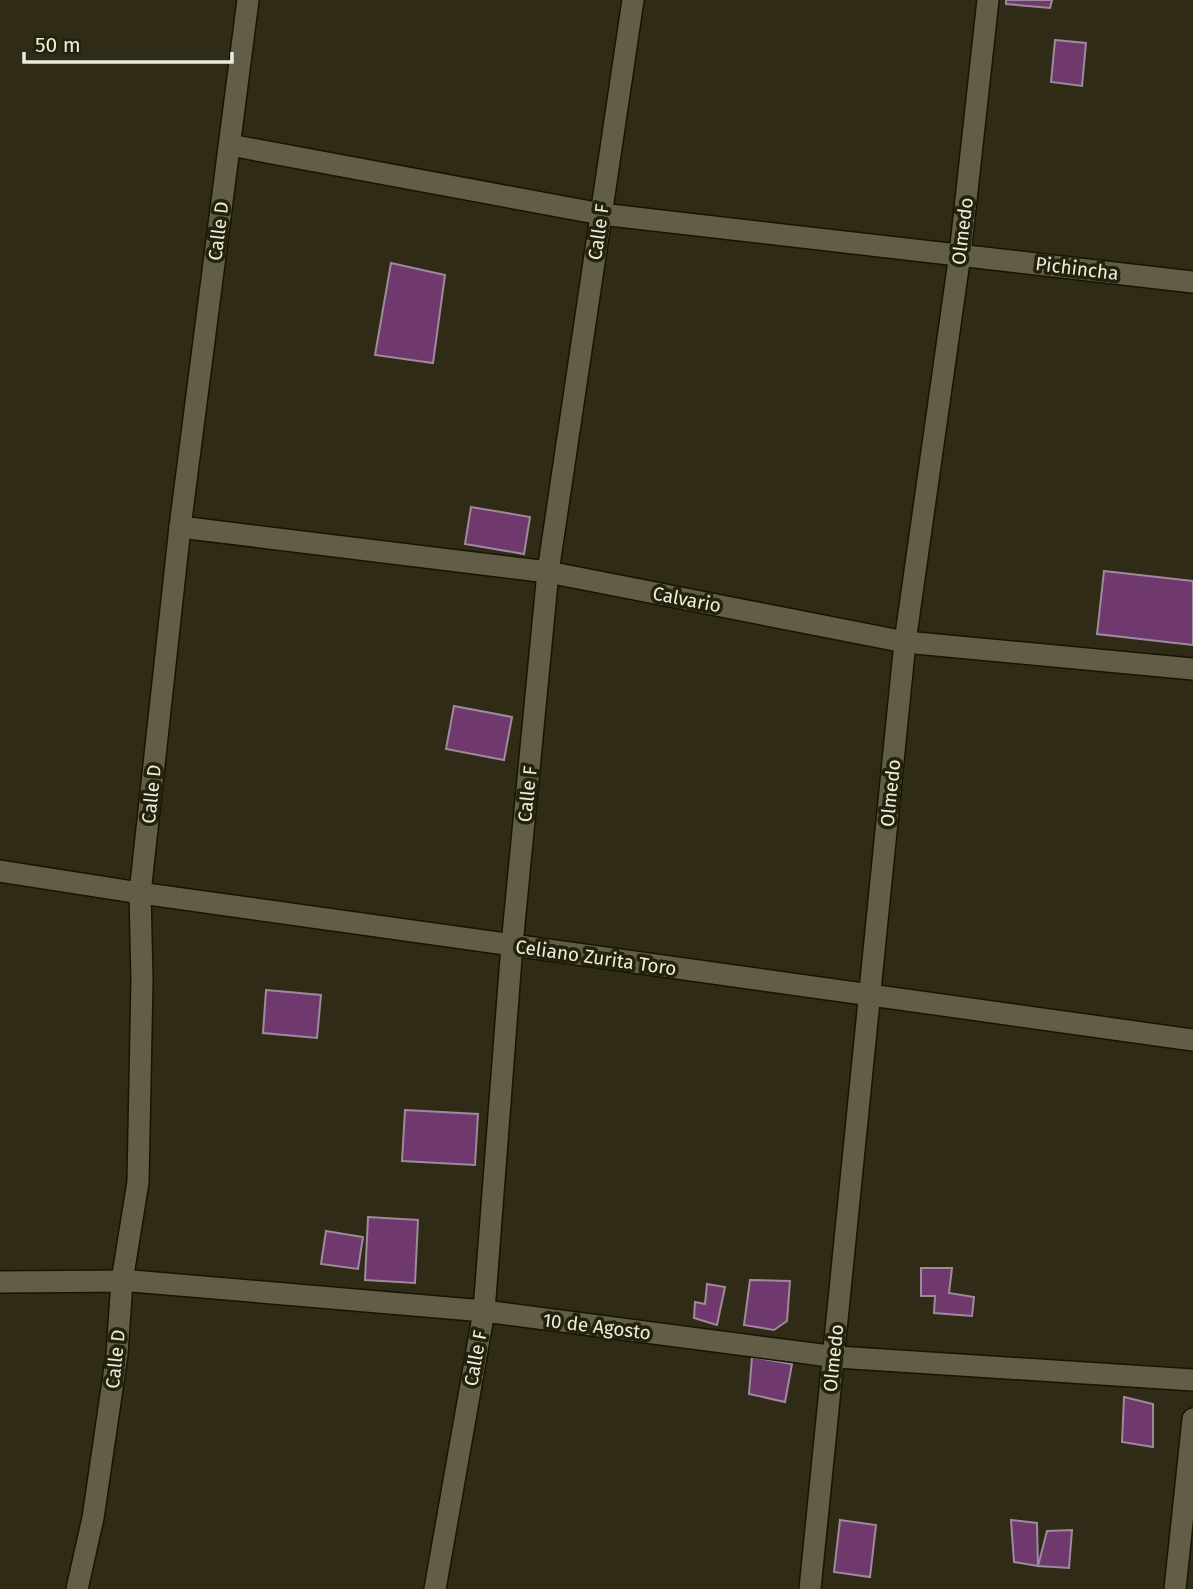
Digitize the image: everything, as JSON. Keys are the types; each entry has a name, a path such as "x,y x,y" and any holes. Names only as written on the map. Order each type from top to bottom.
{"street":[{"name":"Calle D","path":"76,1589 95,1504 117,1354 122,1281 138,1182 142,980 140,893 180,527 248,0"},
{"name":"Calle F","path":"435,1589 484,1311 512,945 548,572 633,0"},
{"name":"Olmedo","path":"810,1589 905,642 960,254 988,0"},
{"name":"Pichincha","path":"230,145 601,214 1193,282"},
{"name":"Calvario","path":"180,527 548,572 905,642 1193,669"},
{"name":"Celiano Zurita Toro","path":"0,871 140,893 1193,1040"},
{"name":"10 de Agosto","path":"0,1282 122,1281 484,1311 834,1356 1193,1380"},
{"path":"1175,1589 1193,1419"}],"building":[{"path":"1006,0 1052,0 1050,8 1006,4"},
{"path":"1055,40 1086,43 1082,86 1051,82"},
{"path":"391,263 445,275 433,363 375,355"},
{"path":"471,507 530,517 524,554 465,544"},
{"path":"1104,571 1193,581 1193,645 1097,634"},
{"path":"454,706 512,717 504,760 446,749"},
{"path":"266,990 321,995 317,1038 263,1033"},
{"path":"405,1110 478,1114 475,1165 402,1161"},
{"path":"368,1217 418,1220 415,1283 365,1280"},
{"path":"326,1231 363,1237 358,1269 321,1264"},
{"path":"921,1268 952,1268 949,1293 974,1297 972,1316 934,1313 935,1296 921,1296"},
{"path":"750,1280 790,1281 787,1321 774,1330 744,1325"},
{"path":"707,1284 725,1287 717,1325 694,1318 695,1302 705,1304"},
{"path":"752,1357 792,1364 785,1402 749,1394"},
{"path":"1124,1397 1153,1404 1153,1447 1122,1442"},
{"path":"840,1520 876,1525 870,1577 834,1572"},
{"path":"1011,1520 1037,1523 1038,1566 1014,1562"},
{"path":"1072,1530 1069,1568 1038,1566 1047,1531"}]}
